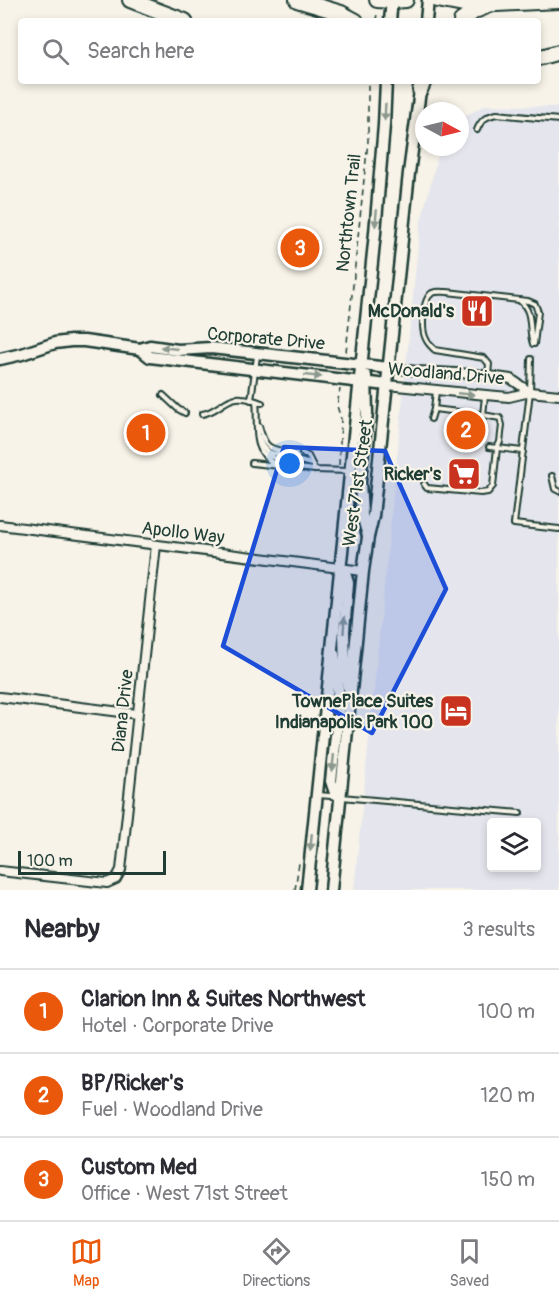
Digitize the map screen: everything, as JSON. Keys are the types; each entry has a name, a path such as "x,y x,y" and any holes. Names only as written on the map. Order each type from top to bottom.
{"highway":[{"path":"130,0 177,18"},
{"path":"297,0 350,18"},
{"path":"377,3 396,0"},
{"path":"437,0 463,5 559,1"},
{"path":"465,18 475,11 494,5"},
{"path":"541,57 559,52"}],"main road":[{"path":"391,18 396,0"},
{"path":"426,18 428,0"},
{"name":"West 71st Street","path":"301,888 316,795 339,567 363,382 361,365 375,233 386,84"},
{"name":"West 71st Street","path":"331,890 363,571 374,516 410,173 422,84"},
{"name":"Corporate Drive","path":"0,359 71,341 96,342 140,349 150,346 178,350 211,348 389,368"},
{"name":"Corporate Drive","path":"140,349 150,357 363,382"},
{"path":"363,382 367,412 360,482 362,515 368,537"},
{"name":"Woodland Drive","path":"363,382 387,385"},
{"path":"339,567 345,573 348,583 344,650 350,704"},
{"path":"332,642 337,672 339,708 331,781 335,793 340,797"}],"street":[{"name":"Woodland Drive","path":"389,368 511,379 530,392"},
{"name":"Woodland Drive","path":"387,385 509,397 530,392 559,395"},
{"name":"Apollo Way","path":"0,525 363,571"},
{"name":"Diana Drive","path":"0,871 109,882 116,879 122,868 156,545"},
{"path":"0,697 137,714"}],"lane":[{"path":"477,130 480,123 490,115 497,114 559,120"},
{"path":"488,376 489,364 484,358 442,352 430,346 425,339 423,329 426,301 431,294 437,292 516,300 535,304 538,312 534,344 530,336 531,323 526,308 516,300"},
{"path":"251,400 257,354"},
{"path":"531,359 530,392 514,524 559,529"},
{"path":"431,419 436,391"},
{"path":"164,395 177,409 185,413"},
{"path":"483,415 486,395"},
{"path":"202,414 210,413 230,399 241,397 262,403"},
{"path":"256,401 257,444 267,458 278,466"},
{"path":"424,484 427,488 481,494 488,492 493,486 497,448 500,442 502,425 500,418 434,409"},
{"path":"257,420 264,443 289,456"},
{"path":"257,430 260,442 266,451 289,456"},
{"path":"489,447 523,451"},
{"path":"262,452 274,458 289,456"},
{"path":"311,463 301,457 308,456 315,470"},
{"path":"252,463 315,470 350,471"},
{"path":"552,476 555,489 559,491"},
{"path":"316,795 520,813"}],"path":[{"path":"376,18 377,3"},
{"name":"Northtown Trail","path":"347,347 368,141 368,84"},
{"path":"339,396 341,429 339,465"},
{"path":"295,890 301,888"}],"highlighted area":[{"path":"284,447 385,451 446,589 372,733 223,646"}],"shaded area":[{"path":"485,105 559,107 559,890 354,890 420,225 438,156 469,156 469,114"}],"place":[{"name":"Custom Med","path":"300,248"},
{"name":"McDonald's","path":"477,311"},
{"name":"BP/Ricker's","path":"466,430"},
{"name":"Clarion Inn & Suites Northwest","path":"146,433"},
{"name":"Ricker's","path":"464,474"},
{"name":"TownePlace Suites Indianapolis Park 100","path":"456,711"}]}
